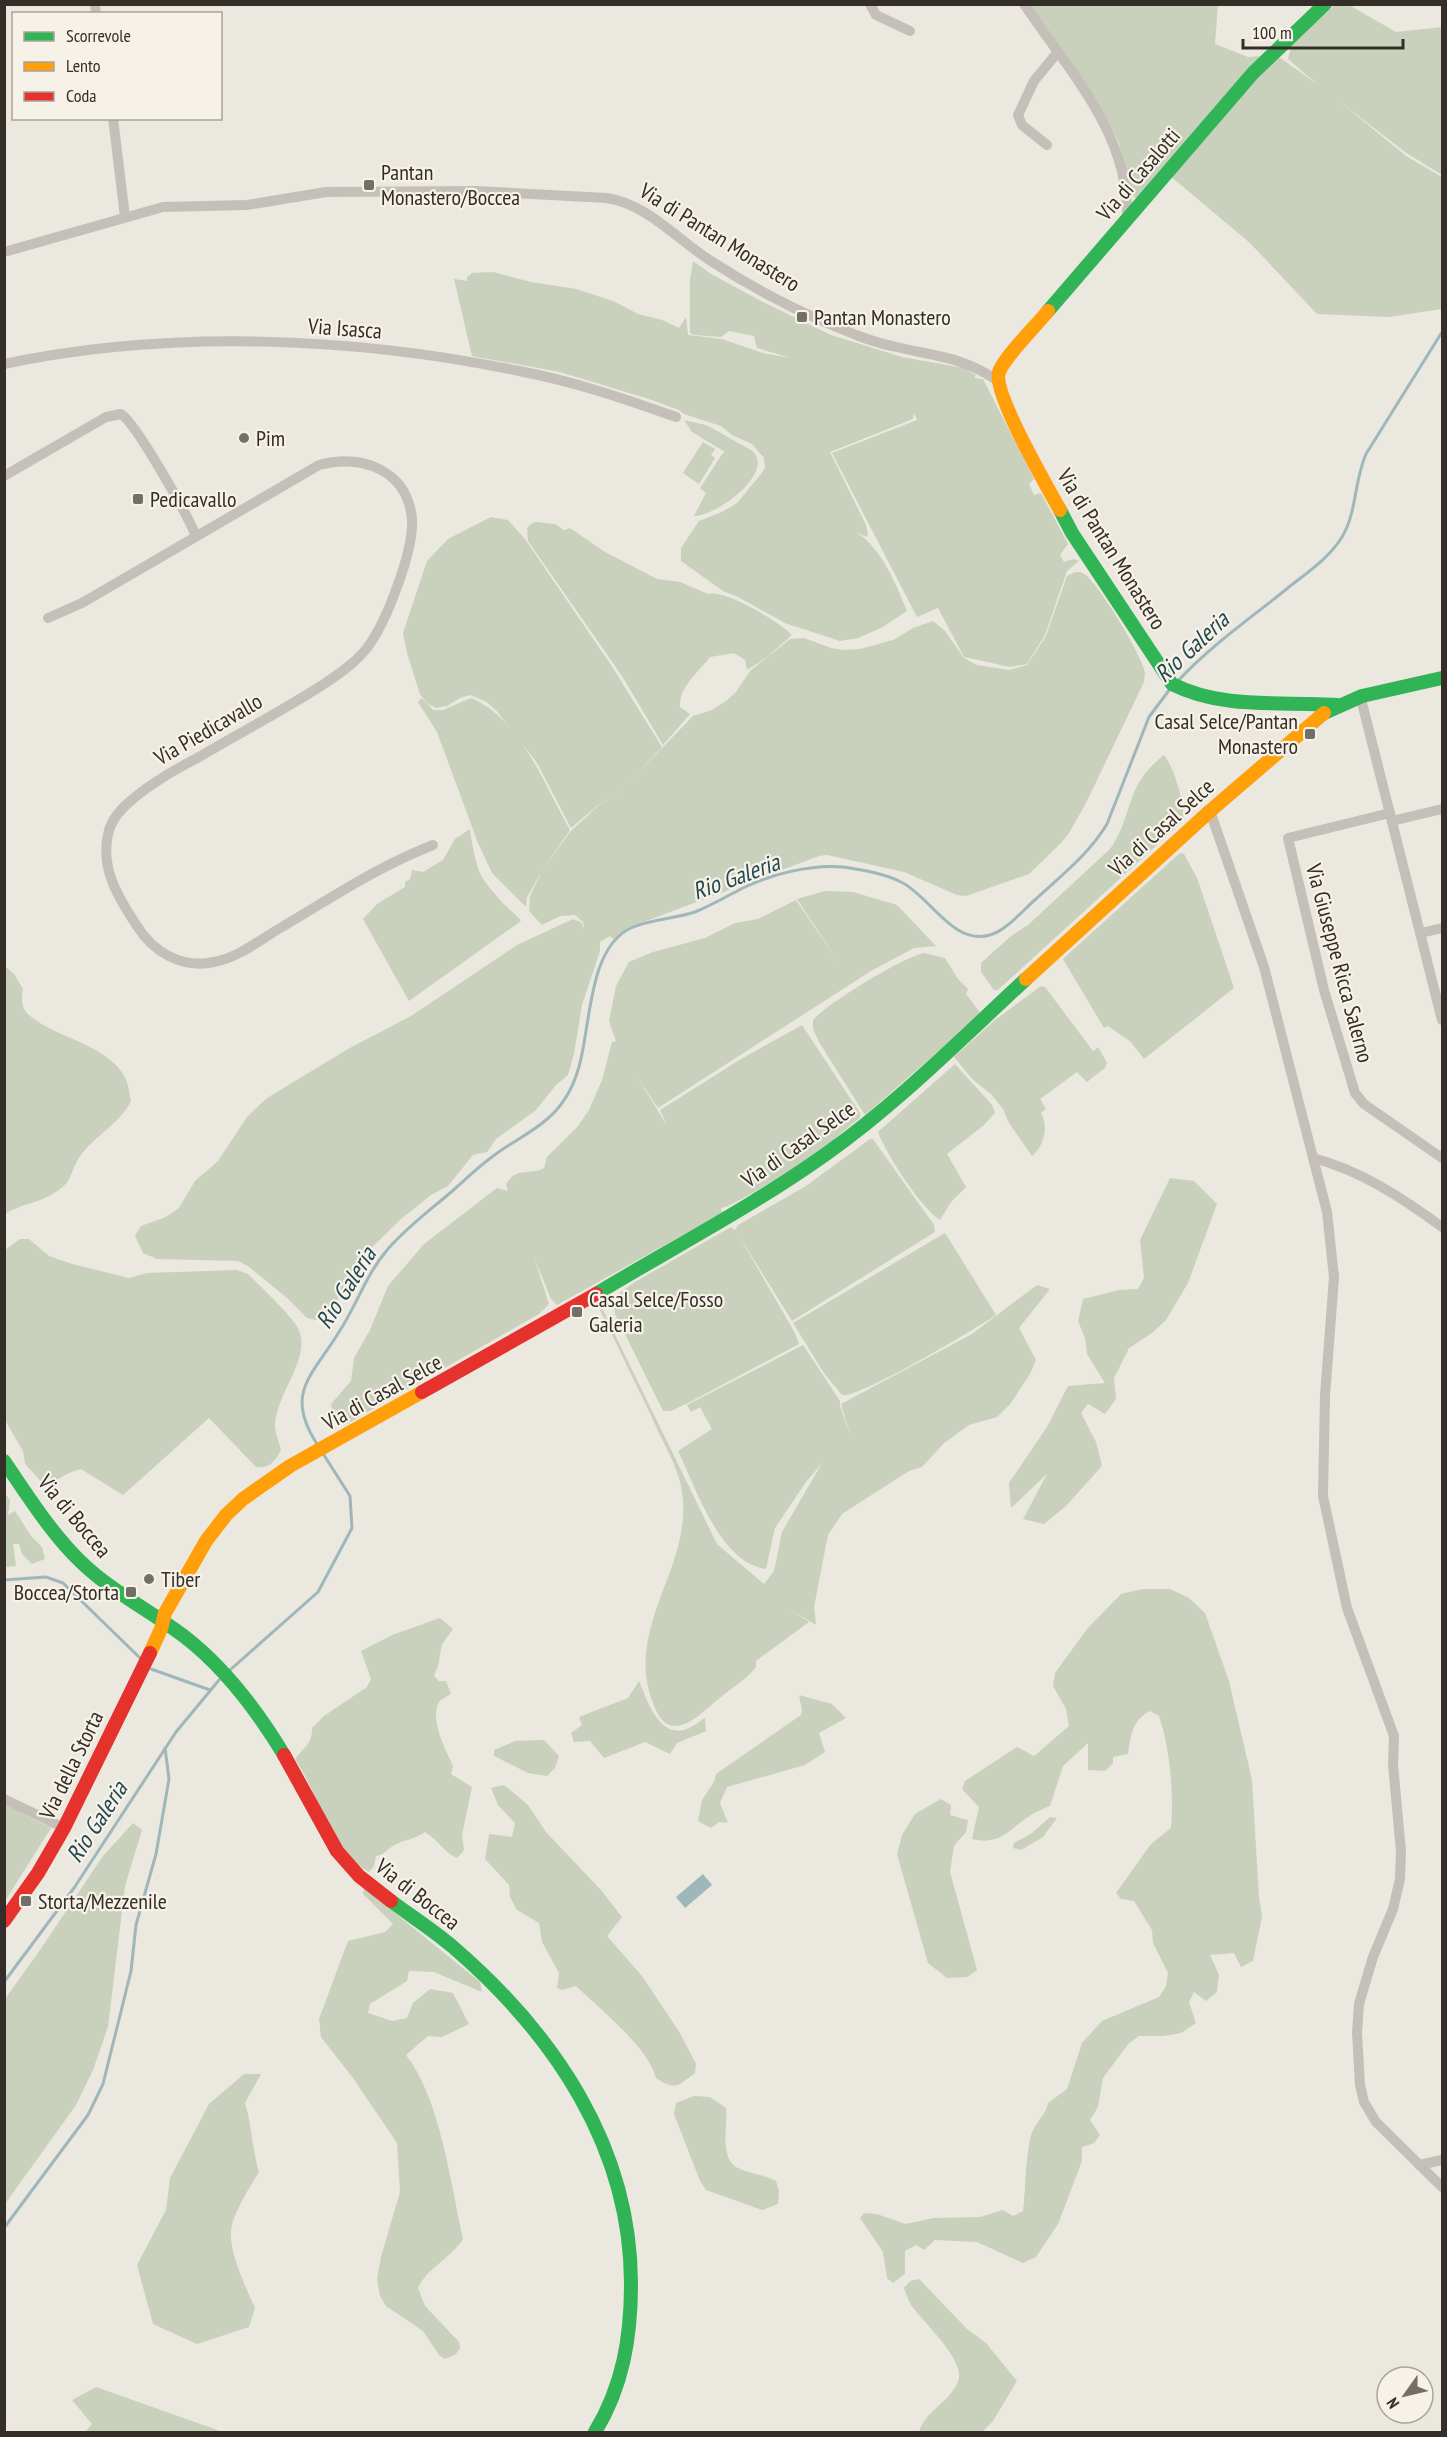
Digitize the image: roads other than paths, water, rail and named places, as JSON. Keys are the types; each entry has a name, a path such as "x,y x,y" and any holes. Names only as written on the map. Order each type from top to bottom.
{"main road":[{"name":"Via di Casalotti","path":"998,381 1000,370 1009,357 1127,218 1253,73 1325,4"},
{"name":"Via di Pantan Monastero","path":"998,381 1014,423 1070,530 1172,684 1196,694 1256,702 1337,705"},
{"name":"Via di Casal Selce","path":"163,1622 165,1613 213,1531 243,1499 290,1466 559,1316 826,1154 887,1106 1210,811 1318,717 1337,705 1360,695 1443,678"},
{"name":"Via di Boccea","path":"4,1461 76,1557 98,1576 187,1639 215,1664 287,1758 332,1843 344,1860 361,1877 463,1955 496,1988 557,2058 598,2126 624,2203 632,2248 633,2283 630,2324 622,2372 614,2398 595,2433"},
{"name":"Via della Storta","path":"4,1921 38,1873 64,1828 163,1622"}],"street":[{"path":"870,4 876,15 910,31"},
{"path":"1024,4 1095,106 1114,144 1126,189 1127,218"},
{"path":"1047,146 1022,124 1018,115 1034,81 1056,53"},
{"path":"113,120 125,217"},
{"name":"Via di Pantan Monastero","path":"4,252 163,207 252,204 333,191 477,191 615,199 644,212 722,268 805,313 881,343 968,363 998,381"},
{"name":"Via Isasca","path":"4,364 119,346 227,341 379,349 521,371 576,384 676,417"},
{"path":"4,476 106,417 121,414 128,419 142,440 196,536"},
{"name":"Via Piedicavallo","path":"48,618 82,603 319,465 339,461 358,461 387,474 406,499 412,520 408,548 396,590 375,636 355,661 317,689 146,789 122,809 113,822 106,845 110,878 142,934 158,950 180,961 198,964 222,960 400,858 433,845"},
{"path":"1360,695 1443,1020"},
{"path":"1391,817 1443,809"},
{"path":"1210,811 1264,967 1329,1224 1334,1277 1325,1396 1323,1496 1347,1608 1394,1731 1394,1786 1401,1861 1400,1879 1393,1909 1373,1957 1359,2004 1357,2032 1360,2085 1364,2102 1376,2122 1443,2187"},
{"name":"Via Giuseppe Ricca Salerno","path":"1391,817 1288,838 1321,976 1355,1093 1364,1104 1443,1158"},
{"path":"1421,933 1443,928"},
{"path":"1313,1158 1337,1164 1353,1172 1443,1227"},
{"path":"4,1799 64,1828"},
{"path":"1419,2166 1443,2160"}],"water":[{"path":"703,1874 712,1885 685,1908 676,1897"}],"waterway":[{"name":"Rio Galeria","path":"1177,682 1217,644 1311,570 1337,545 1347,527 1366,454 1442,332"},
{"name":"Rio Galeria","path":"317,1444 307,1426 303,1411 302,1398 311,1373 345,1322 380,1259 395,1241 484,1163 540,1125 562,1104 578,1070 598,971 606,953 617,938 638,925 695,912 766,878 792,871 831,866 873,872 901,882 912,889 953,927 977,936 990,935 1003,929 1015,919 1084,855 1100,835 1107,824 1149,717 1170,689"},
{"name":"Rio Galeria","path":"230,1670 318,1592 352,1528 350,1496 322,1452"},
{"path":"4,1580 46,1577 63,1583 141,1659"},
{"path":"151,1669 210,1690"},
{"name":"Rio Galeria","path":"4,1982 74,1888 176,1732 219,1680"},
{"path":"4,2228 88,2115 103,2084 131,1971 136,1925 156,1854 169,1779 165,1748"}],"place":[{"name":"Pantan Monastero/Boccea","path":"369,185"},
{"name":"Pantan Monastero","path":"802,317"},
{"name":"Pim","path":"244,438"},
{"name":"Pedicavallo","path":"138,499"},
{"name":"Casal Selce/Pantan Monastero","path":"1310,734"},
{"name":"Casal Selce/Fosso Galeria","path":"577,1312"},
{"name":"Tiber","path":"149,1579"},
{"name":"Boccea/Storta","path":"131,1592"},
{"name":"Storta/Mezzenile","path":"26,1901"}]}
